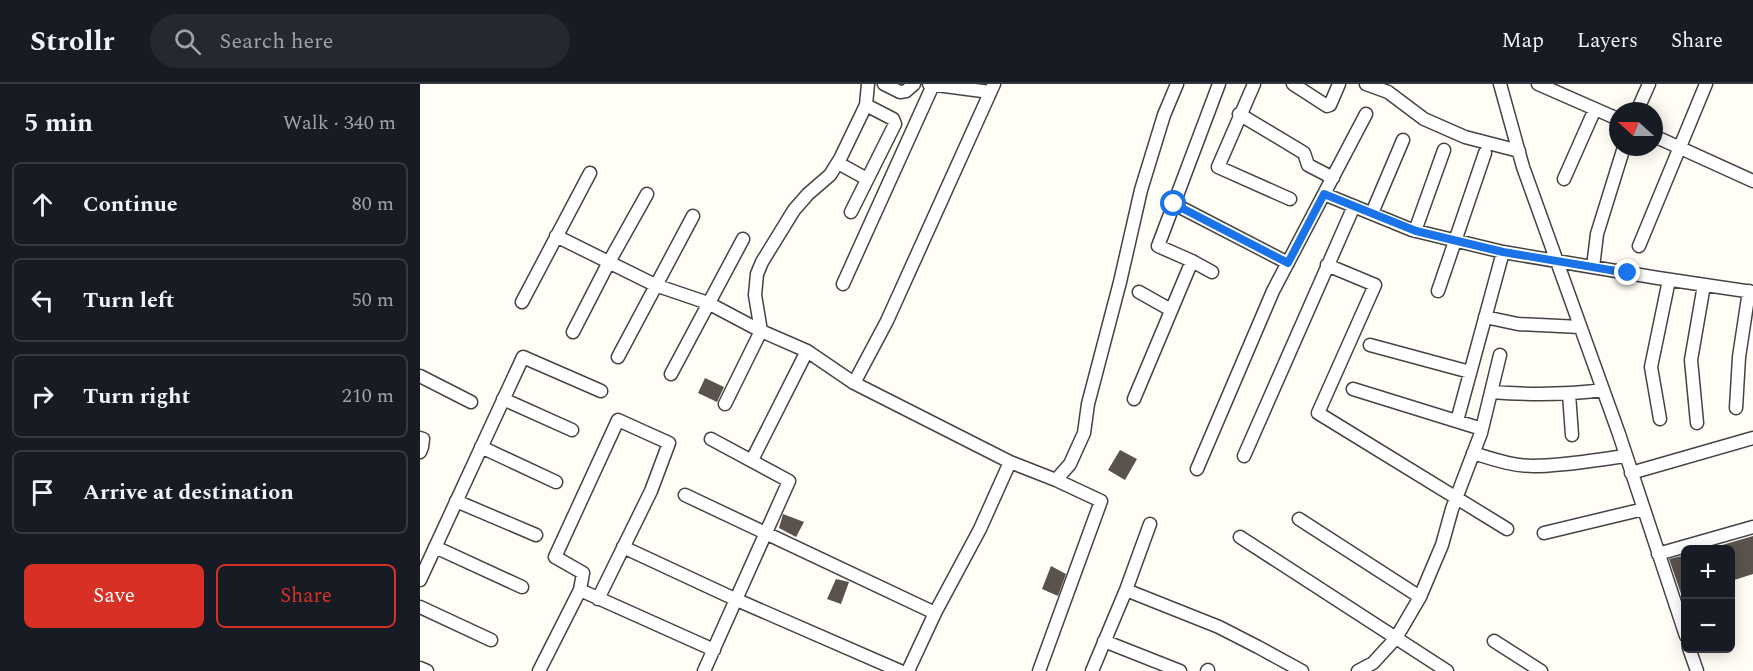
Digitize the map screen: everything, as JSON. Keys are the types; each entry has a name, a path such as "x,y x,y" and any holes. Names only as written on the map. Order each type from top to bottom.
{"street":[{"path":"725,404 761,331 755,295 757,274 762,262 794,210 830,176 838,163 866,105 868,84"},
{"path":"884,84 900,92 906,91 914,84"},
{"path":"843,284 931,84 992,88 887,321 854,383"},
{"path":"1056,480 1070,464 1084,433 1088,404 1141,190 1164,115 1177,84"},
{"path":"1212,272 1158,246 1220,84"},
{"path":"1254,84 1239,114 1218,167 1290,200"},
{"path":"1293,84 1327,106 1330,105 1339,84"},
{"path":"1366,84 1388,92 1424,119 1465,137 1518,151"},
{"path":"1500,84 1518,151 1626,456 1681,621"},
{"path":"1538,84 1609,115"},
{"path":"1641,102 1649,84"},
{"path":"1639,246 1706,84"},
{"path":"851,213 895,124 893,119 866,105"},
{"path":"1564,179 1595,109"},
{"path":"1239,114 1304,153 1308,165 1333,178"},
{"path":"1197,469 1267,304 1366,114"},
{"path":"1372,213 1403,140"},
{"path":"1663,140 1753,181"},
{"path":"1416,231 1444,150"},
{"path":"1438,291 1485,153"},
{"path":"1593,267 1597,234 1621,156"},
{"path":"838,163 867,178"},
{"path":"522,302 590,173"},
{"path":"573,332 647,194"},
{"path":"1324,194 1416,231 1503,252 1669,280 1751,291 1739,357 1736,408"},
{"path":"1174,204 1288,263"},
{"path":"1244,456 1354,206"},
{"path":"618,357 693,216"},
{"path":"556,236 655,285 708,303 761,331 807,351 854,383 1010,462 1101,501 1042,670"},
{"path":"671,374 742,239"},
{"path":"1457,421 1503,252"},
{"path":"1134,399 1192,261"},
{"path":"1327,265 1375,285 1318,413 1507,530"},
{"path":"1660,419 1651,367 1669,280"},
{"path":"1697,423 1691,360 1704,285"},
{"path":"1139,292 1171,310"},
{"path":"1485,316 1518,324 1580,327"},
{"path":"1370,345 1470,372"},
{"path":"752,460 807,351"},
{"path":"1358,671 1373,663 1396,638 1420,597 1442,545 1456,498 1482,429 1500,355"},
{"path":"420,580 523,357 601,391"},
{"path":"420,376 471,402"},
{"path":"1353,389 1482,429"},
{"path":"1491,392 1537,395 1603,390"},
{"path":"1569,394 1572,435"},
{"path":"503,399 572,430"},
{"path":"539,671 580,590 583,573 555,557 618,420 669,443 651,491 598,599"},
{"path":"420,438 423,439 420,452"},
{"path":"1631,473 1753,438"},
{"path":"704,671 789,481 711,439"},
{"path":"481,447 556,482"},
{"path":"1473,453 1502,462 1532,466 1571,464 1626,456"},
{"path":"908,671 935,613 980,529 1010,462"},
{"path":"685,495 935,613"},
{"path":"456,501 536,535"},
{"path":"1544,533 1644,509"},
{"path":"1299,519 1420,597"},
{"path":"1092,671 1126,590 1150,524"},
{"path":"1658,554 1753,527"},
{"path":"1240,537 1447,671"},
{"path":"435,547 522,587"},
{"path":"623,547 900,671"},
{"path":"580,590 714,650"},
{"path":"1126,590 1219,627 1302,671"},
{"path":"420,607 491,640"},
{"path":"1104,640 1180,671"},
{"path":"1494,641 1541,671"},
{"path":"1691,653 1697,671"},
{"path":"420,668 427,671"}],"building":[{"path":"705,378 724,387 717,402 698,393"},
{"path":"1120,450 1137,459 1125,480 1108,470"},
{"path":"783,514 804,522 796,537 779,528"},
{"path":"1753,536 1753,574 1735,580 1735,545 1722,545"},
{"path":"1681,556 1681,594 1669,559"},
{"path":"1051,566 1066,574 1058,596 1042,589"},
{"path":"836,579 849,582 841,604 827,599"}],"route":[{"path":"1174,204 1288,263 1324,194 1416,231 1503,252 1628,273"}]}
